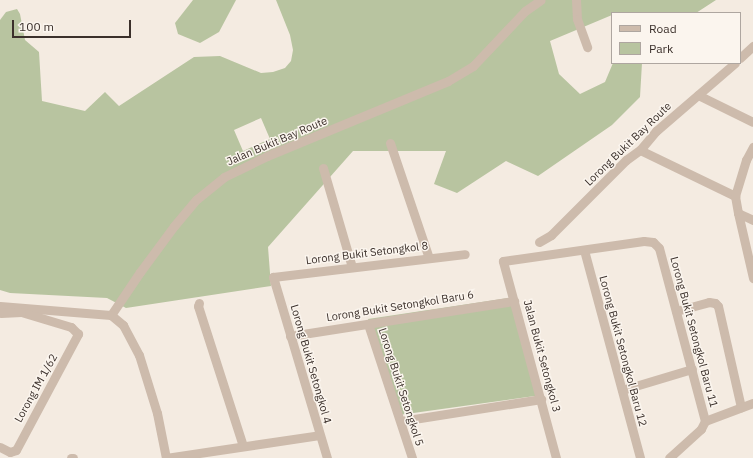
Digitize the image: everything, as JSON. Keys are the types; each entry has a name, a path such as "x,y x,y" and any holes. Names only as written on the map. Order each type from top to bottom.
{"street":[{"name":"Jalan Bukit Bay Route","path":"111,315 174,226 196,199 224,177 267,156 448,81 473,66 525,11 541,0"},
{"path":"576,0 577,19 587,47"},
{"path":"741,57 753,46"},
{"name":"Lorong Bukit Bay Route","path":"539,242 551,235 626,160 640,150 656,131 733,64"},
{"path":"698,95 753,122"},
{"path":"390,143 429,258"},
{"path":"753,146 746,160 735,196 753,278"},
{"path":"640,150 735,196"},
{"path":"323,168 352,267"},
{"path":"738,214 753,220"},
{"name":"Lorong Bukit Setongkol Baru 11","path":"584,250 644,241 653,242 659,248 692,369 703,425"},
{"name":"Jalan Bukit Setongkol 3","path":"556,458 503,261 584,250"},
{"name":"Lorong Bukit Setongkol Baru 12","path":"584,250 640,458"},
{"name":"Lorong Bukit Setongkol 8","path":"272,277 465,254"},
{"name":"Lorong Bukit Setongkol 4","path":"272,277 327,458"},
{"name":"Lorong Bukit Setongkol Baru 6","path":"290,336 514,301"},
{"path":"676,311 709,302 715,303 718,306 741,407"},
{"path":"199,303 243,446"},
{"path":"1,311 111,315 124,325 139,354 157,413 166,458 184,457 243,446 319,435"},
{"name":"Lorong IM 1/62","path":"0,447 13,452 78,334 71,327 21,312 1,311"},
{"name":"Lorong Bukit Setongkol 5","path":"368,324 412,458"},
{"path":"622,390 692,369"},
{"path":"401,421 541,399"},
{"path":"669,458 703,425 753,403"}],"green space":[{"path":"193,0 236,0 219,32 200,43 178,34 175,23"},
{"path":"276,0 716,0 698,12 611,12 611,15 550,41 559,74 580,94 605,82 613,64 642,64 640,97 612,125 538,176 506,161 457,193 434,184 446,151 353,151 268,247 271,286 126,308 107,298 10,293 0,290 0,20 6,12 17,9 20,14 25,40 39,52 42,101 85,111 105,92 119,106 194,57 220,56 261,73 273,72 285,68 291,61 293,50 290,35","holes":["261,118 270,139 243,151 234,130"]},
{"path":"515,297 542,395 399,415 368,319"}]}
